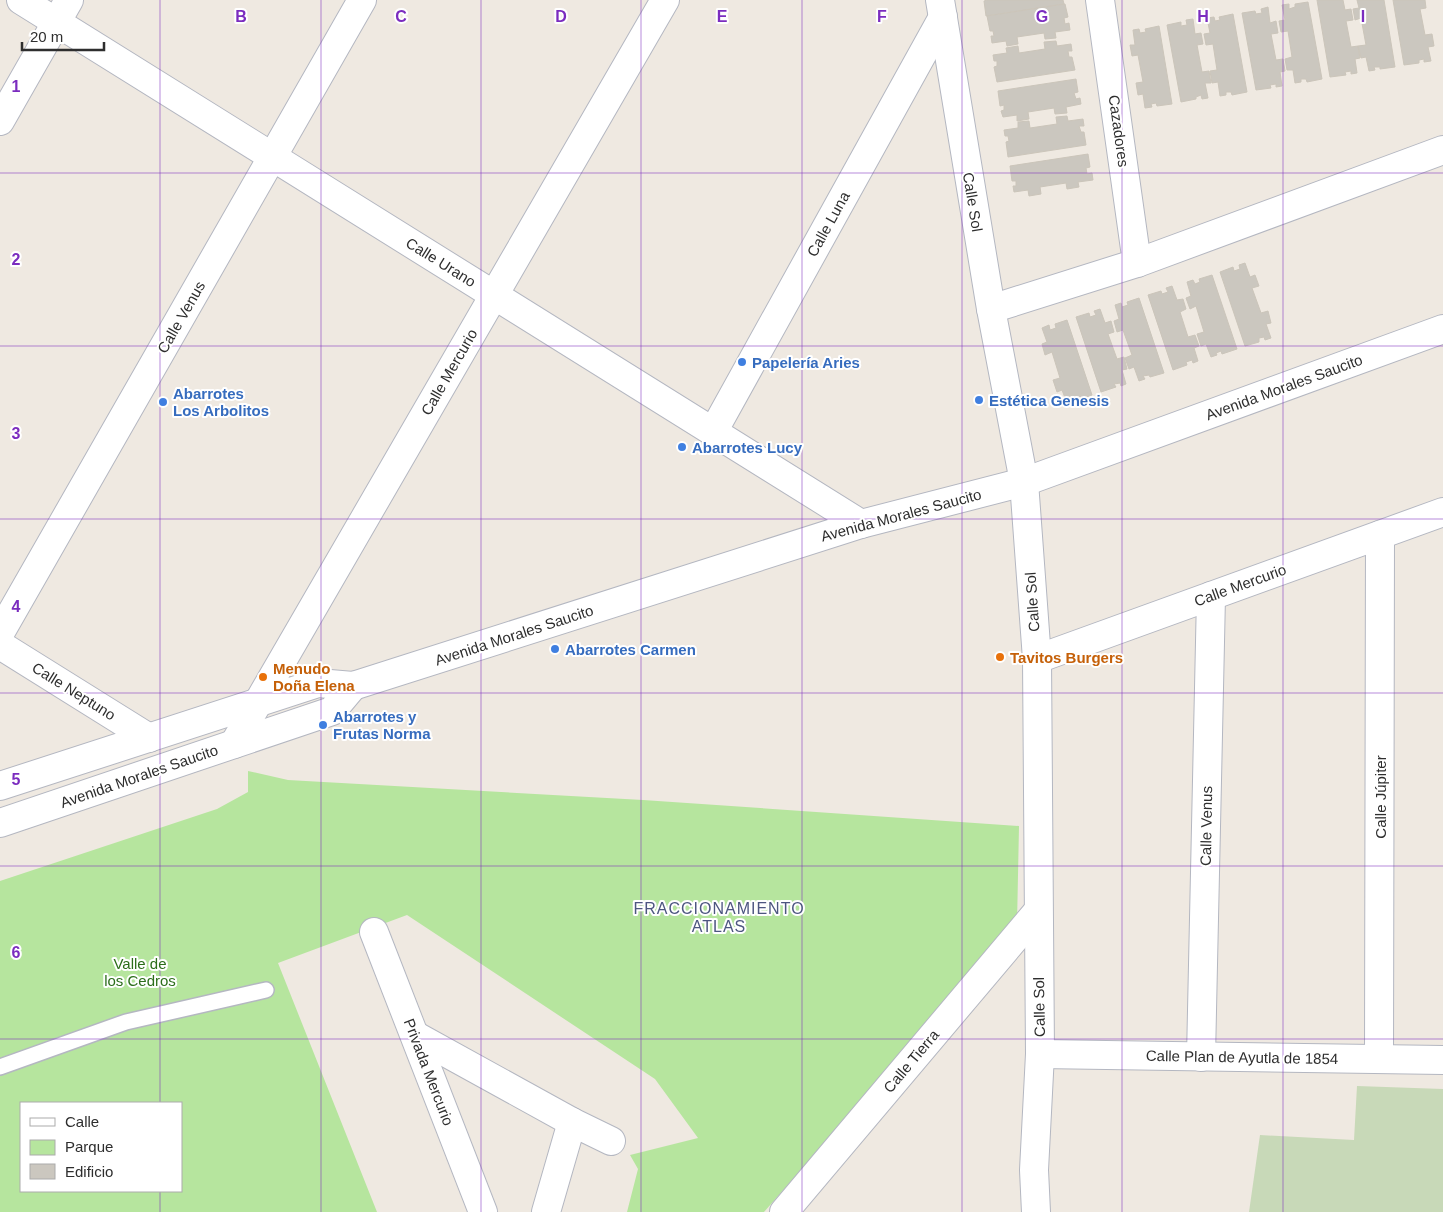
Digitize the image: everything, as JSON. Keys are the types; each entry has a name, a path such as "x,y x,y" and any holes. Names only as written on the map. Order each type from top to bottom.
{"street":[{"name":"Calle Urano","path":"21,0 63,11 272,157 861,524"},
{"name":"Calle Venus","path":"0,633 362,0"},
{"name":"Calle Mercurio","path":"234,744 665,0"},
{"name":"Cazadores","path":"1100,0 1137,263"},
{"name":"Calle Sol","path":"941,9 991,309 1024,482 1037,659 1040,1054 1034,1170 1036,1212"},
{"name":"Calle Luna","path":"713,432 941,9"},
{"path":"0,121 63,11"},
{"path":"991,309 1137,263 1443,150"},
{"name":"Avenida Morales Saucito","path":"0,786 318,683 353,686 861,524 1024,482 1443,329"},
{"name":"Calle Mercurio","path":"1037,659 1443,512"},
{"name":"Calle Júpiter","path":"1380,535 1380,1060"},
{"name":"Calle Venus","path":"1202,1057 1211,596"},
{"name":"Calle Neptuno","path":"0,645 149,738"},
{"name":"Avenida Morales Saucito","path":"0,823 332,711 353,686"},
{"name":"Calle Tierra","path":"784,1212 1038,911"},
{"name":"Privada Mercurio","path":"374,932 484,1212"},
{"path":"416,1036 572,1122 611,1140"},
{"name":"Calle Plan de Ayutla de 1854","path":"1040,1054 1443,1060"},
{"path":"546,1212 572,1122"}],"lane":[{"path":"0,1067 126,1022 266,990"}],"green space":[{"name":"Valle de los Cedros","path":"248,771 288,780 643,800 1019,826 1017,924 764,1212 627,1212 638,1169 630,1155 698,1138 655,1079 407,915 278,963 377,1212 0,1212 0,881 217,809 248,792"},
{"path":"1357,1086 1443,1089 1443,1212 1249,1212 1260,1135 1354,1140"}],"building":[{"path":"1063,0 1064,4 986,16 984,1"},
{"path":"1317,0 1343,0 1345,10 1351,9 1353,20 1346,21 1351,47 1358,46 1360,58 1355,59 1357,73 1351,74 1351,71 1345,72 1346,75 1330,77"},
{"path":"1357,0 1384,0 1395,67 1380,69 1380,67 1374,67 1375,70 1369,71 1366,57 1361,58 1358,46 1366,45 1361,18 1355,20 1353,9 1359,8"},
{"path":"1393,0 1425,0 1426,8 1420,9 1425,35 1432,34 1434,46 1428,47 1431,61 1424,62 1424,59 1419,60 1419,63 1404,65"},
{"path":"1308,2 1322,79 1307,82 1306,79 1301,79 1301,82 1295,83 1293,70 1287,70 1285,59 1292,57 1288,31 1281,32 1279,21 1285,20 1282,5 1289,4 1289,9 1295,7 1295,4"},
{"path":"1065,4 1068,17 1064,18 1065,24 1069,23 1070,30 1055,32 1056,38 1045,39 1044,33 1017,37 1018,44 1007,46 1006,41 992,43 991,36 994,36 993,31 990,31 987,16"},
{"path":"1268,7 1270,23 1276,21 1278,33 1271,34 1276,60 1283,59 1285,71 1280,72 1282,86 1276,87 1276,84 1270,85 1271,88 1256,90 1242,13 1255,11 1256,14 1262,13 1261,9"},
{"path":"1233,14 1247,92 1232,95 1231,92 1226,92 1226,95 1220,96 1218,82 1212,83 1210,71 1217,70 1213,44 1206,45 1204,34 1210,33 1207,18 1214,17 1215,21 1220,20 1219,17"},
{"path":"1193,19 1195,34 1201,33 1203,44 1197,45 1202,72 1209,71 1211,83 1205,83 1208,98 1202,99 1201,95 1196,97 1196,99 1181,102 1167,25 1181,22 1181,26 1187,25 1186,20"},
{"path":"1159,26 1172,104 1157,106 1156,103 1151,104 1152,107 1145,108 1143,94 1138,95 1136,83 1143,82 1138,55 1132,56 1130,45 1135,45 1133,30 1139,29 1140,33 1146,32 1145,29"},
{"path":"1056,41 1057,46 1071,44 1072,51 1068,51 1069,57 1072,57 1075,70 997,82 994,67 997,66 997,61 994,61 993,55 1007,53 1006,48 1018,46 1019,53 1045,49 1044,42"},
{"path":"1076,79 1078,92 1074,93 1076,99 1080,98 1081,104 1066,107 1067,113 1055,114 1054,108 1028,112 1029,119 1017,121 1017,115 1003,117 1001,111 1004,110 1004,105 1000,106 998,91"},
{"path":"1067,116 1068,121 1083,119 1084,126 1079,126 1081,132 1084,132 1086,145 1008,157 1006,142 1009,141 1008,136 1005,136 1004,130 1018,128 1018,122 1029,121 1030,128 1057,124 1056,117"},
{"path":"1088,154 1090,167 1086,168 1087,174 1092,173 1093,180 1078,182 1079,187 1067,189 1066,183 1040,187 1041,194 1029,196 1028,190 1014,192 1013,186 1016,186 1016,181 1012,181 1010,166"},
{"path":"1245,263 1250,277 1255,275 1259,286 1252,288 1261,313 1268,311 1271,323 1266,324 1271,338 1265,340 1264,337 1259,338 1259,342 1245,346 1220,272 1233,267 1234,271 1240,269 1239,265"},
{"path":"1212,275 1237,349 1222,354 1221,351 1211,357 1206,344 1201,346 1197,334 1204,332 1196,306 1190,309 1186,298 1191,296 1187,282 1193,280 1195,284 1200,282 1199,279"},
{"path":"1172,286 1177,300 1183,299 1186,309 1180,312 1188,337 1195,335 1199,346 1194,348 1198,361 1193,363 1192,360 1186,362 1187,365 1173,370 1148,295 1161,291 1162,294 1168,292 1166,288"},
{"path":"1139,298 1164,373 1150,377 1149,375 1143,376 1145,379 1139,381 1134,367 1129,369 1125,358 1132,355 1123,330 1117,332 1114,321 1119,319 1115,305 1121,303 1122,307 1128,305 1127,302"},
{"path":"1100,309 1105,323 1111,321 1114,332 1108,334 1117,359 1124,357 1127,369 1122,370 1126,384 1121,386 1120,383 1114,384 1116,387 1101,392 1076,317 1089,313 1090,317 1096,315 1094,311"},
{"path":"1067,320 1092,395 1078,400 1077,397 1071,399 1073,402 1067,403 1062,390 1057,392 1053,380 1060,378 1052,352 1045,355 1042,344 1047,342 1042,328 1049,325 1050,330 1056,328 1055,324"}],"place":[{"name":"Papelería Aries","path":"742,362"},
{"name":"Estética Genesis","path":"979,400"},
{"name":"Abarrotes Los Arbolitos","path":"163,402"},
{"name":"Abarrotes Lucy","path":"682,447"},
{"name":"Abarrotes Carmen","path":"555,649"},
{"name":"Tavitos Burgers","path":"1000,657"},
{"name":"Menudo Doña Elena","path":"263,677"},
{"name":"Abarrotes y Frutas Norma","path":"323,725"}],"district":[{"name":"FRACCIONAMIENTO ATLAS","path":"719,917"}]}
